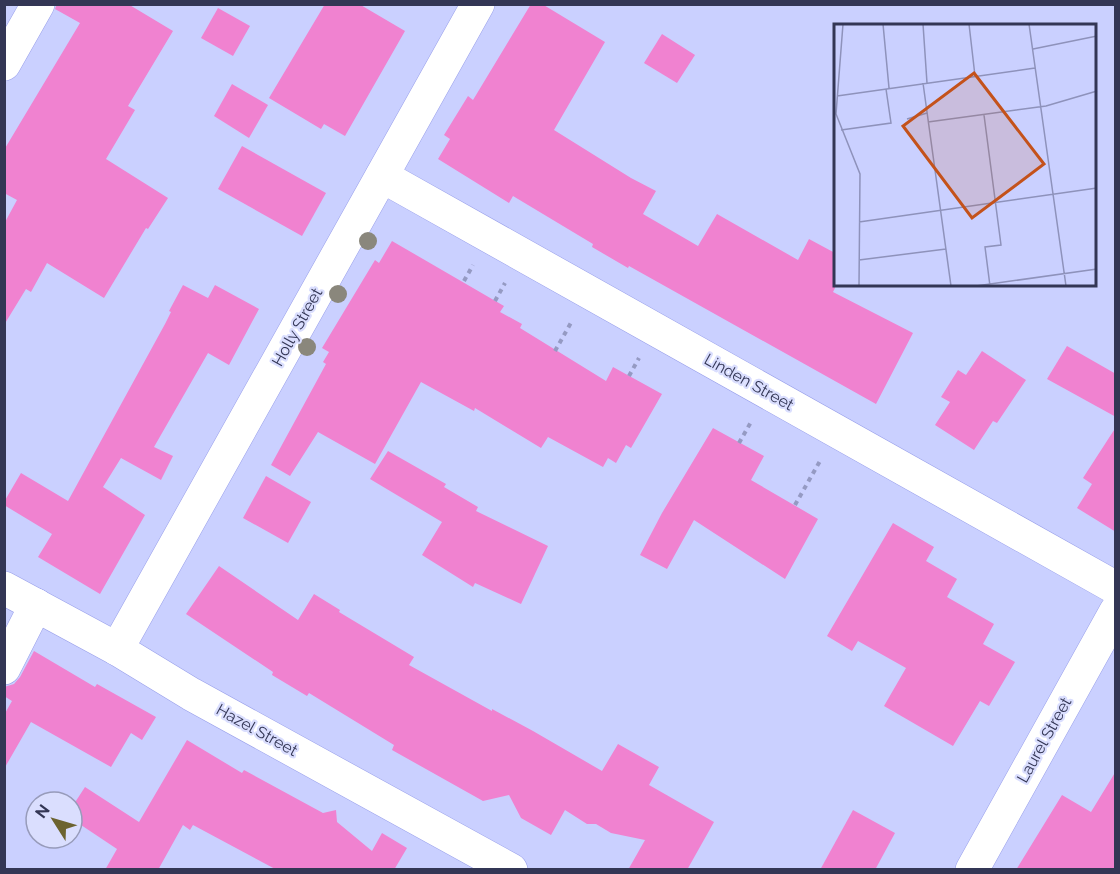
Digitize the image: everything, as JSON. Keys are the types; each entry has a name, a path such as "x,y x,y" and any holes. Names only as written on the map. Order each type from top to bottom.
{"street":[{"name":"Holly Street","path":"117,649 478,4"},
{"path":"4,64 26,8"},
{"name":"Linden Street","path":"382,176 1116,588"},
{"name":"Hazel Street","path":"4,588 511,870"},
{"path":"4,668 36,605"},
{"name":"Laurel Street","path":"972,870 1116,610"}],"path":[{"path":"464,281 473,265"},
{"path":"495,301 505,283"},
{"path":"555,351 572,320"},
{"path":"629,376 640,357"},
{"path":"739,443 752,419"},
{"path":"795,505 822,458"}],"building":[{"path":"57,4 128,4 173,31 128,106 135,110 106,159 168,198 148,229 146,228 104,298 47,263 31,292 26,289 4,325 4,224 17,200 4,193 4,150 80,23 55,9"},
{"path":"325,4 359,4 405,31 345,136 324,124 321,129 269,98"},
{"path":"531,4 542,4 605,42 554,130 656,191 643,214 698,246 717,214 798,260 809,239 834,252 835,288 833,292 913,333 876,404 629,266 628,268 513,196 509,203 438,159 450,139 444,135 468,96 473,100"},
{"path":"218,8 250,26 233,56 201,38"},
{"path":"662,34 695,55 677,83 644,63"},
{"path":"232,84 268,105 249,138 214,116"},
{"path":"242,146 326,193 302,236 218,189"},
{"path":"392,241 504,306 500,312 522,324 520,328 606,381 613,367 662,394 631,448 626,445 616,463 608,458 603,467 548,437 541,448 475,408 474,411 421,382 375,464 318,432 290,476 271,465 326,364 323,362 329,352 322,348 375,260 379,263"},
{"path":"183,285 208,298 215,285 259,309 229,365 208,353 154,447 173,456 161,480 121,458 103,487 145,515 100,594 38,557 52,534 4,505 4,502 21,473 68,501 165,324 171,312 169,311"},
{"path":"1067,346 1116,374 1116,417 1047,379"},
{"path":"982,351 1026,380 997,423 993,421 974,450 935,425 950,402 941,397 958,370 966,375"},
{"path":"1116,427 1116,532 1077,508 1092,484 1083,478"},
{"path":"713,428 764,456 751,480 818,519 785,579 694,520 667,569 640,555 662,513"},
{"path":"388,451 446,484 444,487 478,507 476,511 548,546 521,604 475,583 473,587 422,555 442,522 370,479"},
{"path":"266,476 311,502 288,543 243,518"},
{"path":"893,523 934,547 926,561 957,579 947,597 994,624 983,644 1015,662 989,706 980,701 953,746 884,706 906,668 858,641 852,651 827,636"},
{"path":"219,566 298,620 314,594 340,610 339,612 414,657 409,665 533,731 602,771 618,744 659,767 649,785 714,822 687,870 628,870 645,840 611,833 596,824 587,824 565,810 551,835 521,818 509,795 483,801 392,750 394,745 309,693 307,696 272,675 273,672 186,614"},
{"path":"34,651 95,687 97,684 156,717 142,740 131,733 111,767 31,722 4,769 4,715 12,701 4,696 4,687 14,684 20,677"},
{"path":"187,740 242,773 244,770 323,813 336,810 337,822 372,851 382,833 407,848 394,870 277,870 193,825 190,830 183,825 158,870 105,870 117,849 84,827 83,790 85,787 139,822"},
{"path":"1116,771 1116,870 1016,870 1062,795 1091,812"},
{"path":"853,810 895,833 875,870 820,870"}]}
